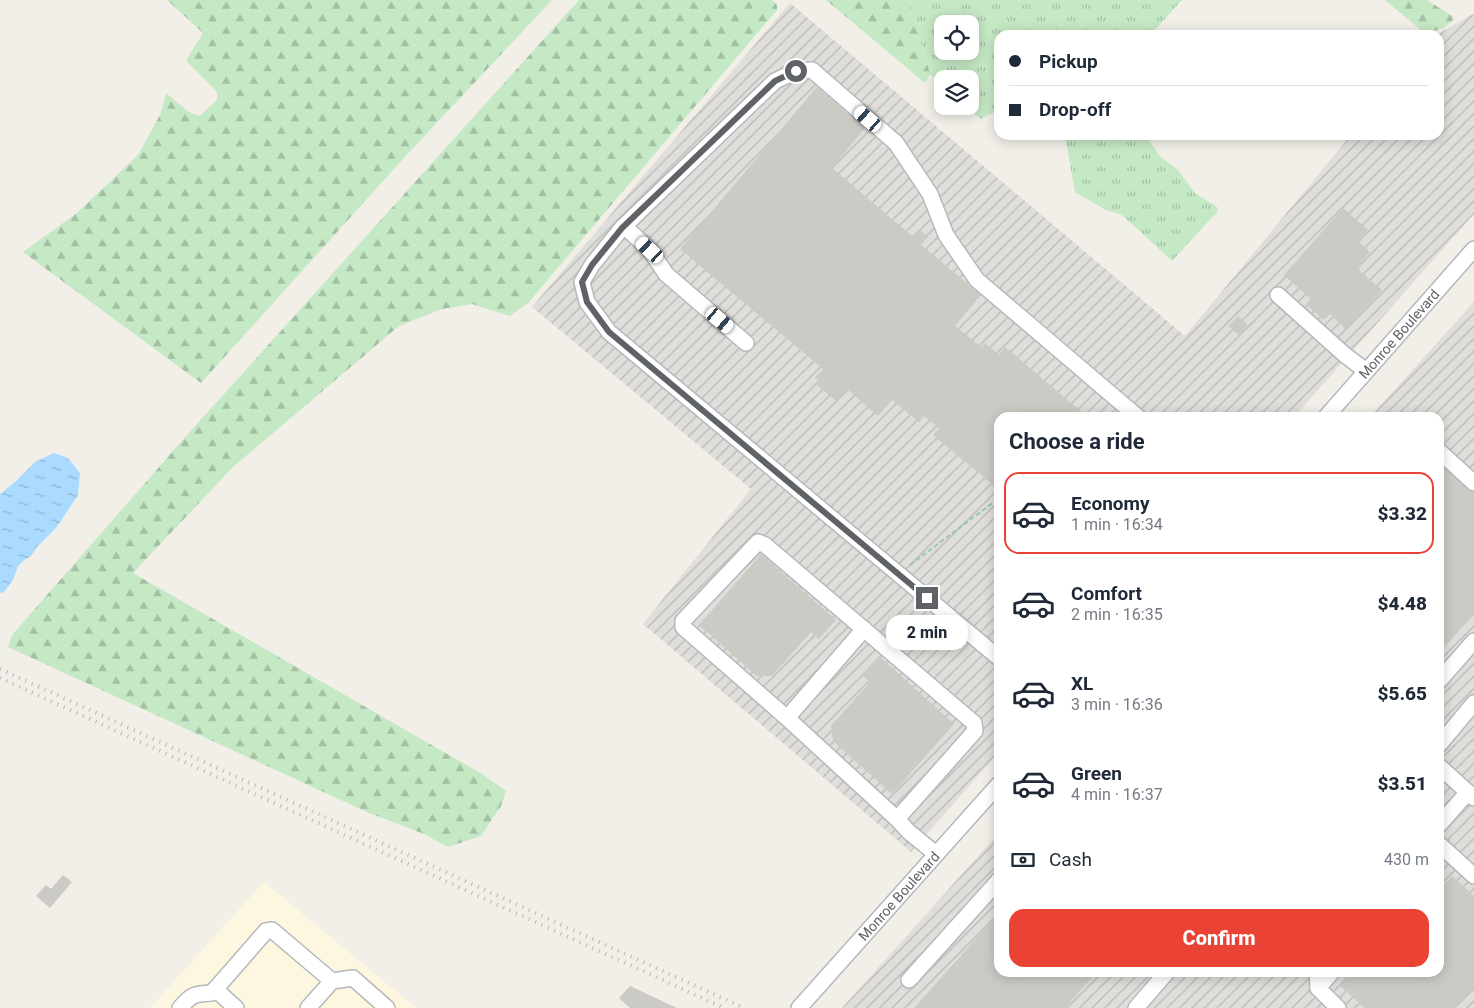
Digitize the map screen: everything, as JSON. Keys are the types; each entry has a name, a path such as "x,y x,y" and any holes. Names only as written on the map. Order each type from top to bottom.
{"street":[{"path":"994,654 609,332 587,302 582,282 592,265 624,226 775,81 796,71 812,70 896,143 930,194 946,235 977,280 1131,412"},
{"path":"624,226 650,250 666,274 746,342"},
{"name":"Monroe Boulevard","path":"1330,412 1474,250"},
{"path":"1278,295 1345,355 1366,371"},
{"path":"1444,456 1474,483"},
{"path":"897,819 976,731 974,723 766,545 758,542 683,621 683,627 787,718 909,832 936,854"},
{"path":"787,718 864,629"},
{"path":"1444,675 1474,641"},
{"path":"1444,739 1474,703"},
{"path":"1444,771 1471,795 1444,820"},
{"name":"Monroe Boulevard","path":"800,1008 994,790"},
{"path":"1444,849 1474,876"},
{"path":"909,980 994,886"},
{"path":"180,1008 190,997 197,994 212,993 266,932 272,930 332,981"},
{"path":"1136,1008 1163,977"},
{"path":"308,1008 332,981 353,978 387,1008"},
{"path":"1318,980 1338,1008"},
{"path":"215,989 236,1008"}],"path":[{"path":"898,574 994,502"}],"shaded area":[{"path":"790,3 1185,336 1347,140 1444,140 1444,30 1473,14 1474,16 1474,214 1298,412 994,412 994,758 911,852 643,624 751,489 532,307"},
{"path":"1474,302 1474,1008 842,1008 994,839 994,977 1444,977 1444,412 1375,412"},
{"path":"264,882 416,1008 150,1008"}],"green space":[{"path":"167,0 552,0 402,160 201,383 23,252 77,213 138,155 161,113 166,93 189,112 200,116 217,100 217,92 186,61 203,33"},
{"path":"579,0 772,0 777,5 777,10 528,303 510,316 472,304 442,309 399,326 233,467 133,573 482,774 506,791 501,806 481,836 448,847 424,834 369,813 8,647 12,635 188,434"},
{"path":"826,0 909,0 930,74 925,83"},
{"path":"909,0 1182,0 1155,30 994,30 994,112 981,119 976,115 979,115 979,70 934,70 934,78 930,74"},
{"path":"1385,0 1427,0 1452,16 1453,20 1444,28 1421,30"},
{"path":"1066,140 1148,140 1160,156 1178,170 1195,193 1217,207 1218,211 1172,261 1122,215 1106,210 1075,192"}],"water":[{"path":"54,453 68,458 80,473 78,495 56,528 37,547 31,556 18,566 13,580 4,592 0,593 0,494 35,462"}],"building":[{"path":"817,87 865,128 832,168 912,236 919,229 928,237 921,245 981,295 955,326 981,347 985,343 999,355 1005,347 1082,412 994,412 994,486 933,435 939,428 924,416 919,422 892,400 878,416 847,389 836,401 817,385 820,381 815,378 823,369 680,249"},
{"path":"1343,208 1368,230 1358,241 1370,252 1360,263 1362,265 1358,269 1382,290 1346,329 1330,314 1324,320 1306,304 1311,299 1284,275"},
{"path":"1238,316 1248,325 1239,335 1228,326"},
{"path":"1444,468 1468,490 1474,492 1474,614 1444,647"},
{"path":"761,554 836,620 819,639 811,632 772,676 757,676 699,625"},
{"path":"879,656 954,724 892,794 833,741 831,726 870,682 862,675"},
{"path":"63,875 72,882 50,908 36,896 46,885 51,889"},
{"path":"1452,876 1474,896 1474,987 1455,1008 1365,1008 1339,985 1346,977 1444,977 1444,885"},
{"path":"994,919 994,977 1093,977 1065,1008 914,1008"},
{"path":"630,986 677,1008 630,1008 619,998"}],"railway":[{"path":"0,669 744,1008"},
{"path":"0,678 724,1008"}],"route":[{"path":"796,71 775,81 622,228 592,265 582,282 587,302 609,332 927,598"}]}
